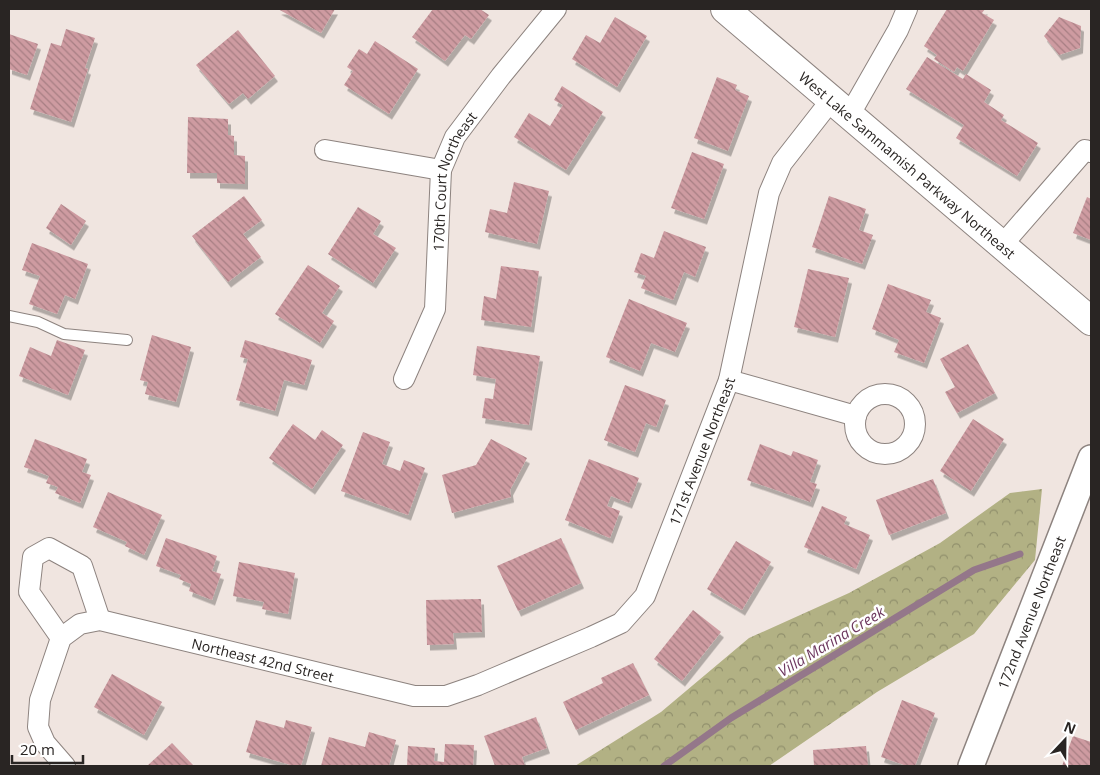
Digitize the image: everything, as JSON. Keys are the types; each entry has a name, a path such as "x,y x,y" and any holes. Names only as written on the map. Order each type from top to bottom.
{"main road":[{"name":"West Lake Sammamish Parkway Northeast","path":"725,9 1091,320"}],"street":[{"name":"170th Court Northeast","path":"404,379 435,308 441,170 455,137 501,76 556,9"},
{"name":"171st Avenue Northeast","path":"446,696 478,685 621,623 645,596 729,380 769,193 782,163 841,107 898,30 907,9"},
{"path":"326,150 441,170"},
{"path":"1003,244 1085,150 1091,152"},
{"path":"729,380 856,416"},
{"name":"172nd Avenue Northeast","path":"971,766 1091,458"},
{"path":"66,766 45,743 38,727 40,700 61,638 29,592 33,557 49,548 82,566 100,620"},
{"name":"Northeast 42nd Street","path":"61,638 80,624 100,620 414,696 446,696"}],"lane":[{"path":"9,316 38,322 64,334 127,340"}],"green space":[{"path":"1042,489 1035,560 974,634 877,692 769,766 575,766 661,712 749,638 849,593 940,543 1010,493"}],"building":[{"path":"278,9 335,9 321,33"},
{"path":"433,9 480,9 489,15 471,39 465,35 445,61 412,37"},
{"path":"947,9 985,9 982,13 994,20 963,71 957,67 954,72 934,59 937,55 924,46"},
{"path":"615,17 647,36 617,87 572,59 586,35 600,43"},
{"path":"1059,17 1081,26 1080,48 1059,55 1044,36"},
{"path":"66,29 95,38 85,68 88,69 71,122 30,109 51,43 61,46"},
{"path":"238,30 275,76 248,99 243,93 229,104 196,65"},
{"path":"9,34 38,44 27,75 9,69"},
{"path":"375,41 418,69 389,114 344,85 353,71 347,67 359,49 367,54"},
{"path":"927,57 963,79 966,74 991,90 984,102 1004,115 1001,120 1038,143 1017,176 956,138 964,125 906,89"},
{"path":"717,77 737,85 735,90 749,96 728,151 694,138"},
{"path":"562,86 603,112 566,170 514,137 529,113 550,126 563,105 554,100"},
{"path":"188,117 228,119 228,135 234,136 234,155 245,156 245,184 217,183 217,173 187,173"},
{"path":"692,152 724,164 704,219 671,208"},
{"path":"514,182 549,191 537,244 485,232 490,209 507,213"},
{"path":"244,196 262,220 243,234 261,257 228,282 192,236"},
{"path":"829,196 866,209 859,230 873,235 862,264 812,247"},
{"path":"1087,197 1091,199 1091,240 1073,233"},
{"path":"61,204 86,221 71,245 46,228"},
{"path":"358,207 381,221 373,234 396,248 373,283 328,254"},
{"path":"664,231 706,247 695,277 684,272 673,300 641,288 646,276 634,272 641,253 654,258"},
{"path":"32,243 88,264 75,299 65,295 57,314 29,304 40,276 22,270"},
{"path":"308,265 340,286 322,313 334,321 320,343 275,314"},
{"path":"501,266 539,271 531,327 481,320 484,296 496,299"},
{"path":"808,269 849,278 835,337 794,327"},
{"path":"888,284 931,300 926,312 941,318 924,363 894,352 899,340 872,329"},
{"path":"629,299 687,323 675,352 651,343 640,371 606,357"},
{"path":"152,335 191,347 176,402 145,394 148,382 140,380"},
{"path":"57,340 85,350 68,395 19,376 30,347 51,356"},
{"path":"245,340 312,360 304,385 284,380 275,411 236,400 248,359 240,357"},
{"path":"968,344 995,393 957,413 945,392 955,387 940,359"},
{"path":"477,346 540,356 529,425 482,418 485,398 493,399 496,379 473,375"},
{"path":"625,385 666,400 656,427 646,423 635,452 604,440"},
{"path":"973,419 1004,439 971,491 940,471"},
{"path":"293,424 315,440 322,430 343,445 312,489 269,458"},
{"path":"363,432 390,442 382,464 400,471 404,460 425,468 408,515 341,491"},
{"path":"35,439 87,459 82,472 91,475 80,503 55,493 58,487 46,483 49,476 24,467"},
{"path":"491,439 527,458 510,490 511,497 452,513 442,475 476,465"},
{"path":"760,444 791,456 793,451 818,460 810,482 817,484 810,502 747,480"},
{"path":"589,459 639,478 629,503 611,496 607,506 620,511 610,538 565,520"},
{"path":"933,479 946,513 889,535 876,500"},
{"path":"108,492 162,515 144,555 125,546 127,542 93,527"},
{"path":"822,506 847,517 844,524 870,535 856,569 804,547"},
{"path":"166,538 217,556 212,571 221,574 212,600 189,591 191,584 179,579 181,575 156,566"},
{"path":"561,538 581,583 518,611 497,566"},
{"path":"736,541 771,562 742,610 707,589"},
{"path":"239,562 295,573 288,614 262,609 264,602 233,596"},
{"path":"481,599 482,632 453,633 454,644 427,645 426,600"},
{"path":"693,610 721,632 682,681 654,659"},
{"path":"633,663 649,695 576,730 563,702 603,683 601,678"},
{"path":"112,674 162,702 144,735 94,707"},
{"path":"902,700 935,713 915,766 907,766 881,757"},
{"path":"536,717 547,748 522,757 525,766 495,766 484,736"},
{"path":"256,720 284,728 286,720 312,727 301,766 294,766 246,752"},
{"path":"369,732 396,740 389,766 321,766 329,737 365,747"},
{"path":"1073,736 1091,742 1091,766 1062,766"},
{"path":"172,743 194,766 147,766"},
{"path":"445,744 474,745 473,766 407,766 408,746 435,748 434,761 444,762"},
{"path":"866,746 868,766 814,766 813,750"}],"waterway":[{"name":"Villa Marina Creek","path":"664,766 731,718 974,570 1020,554"}]}
